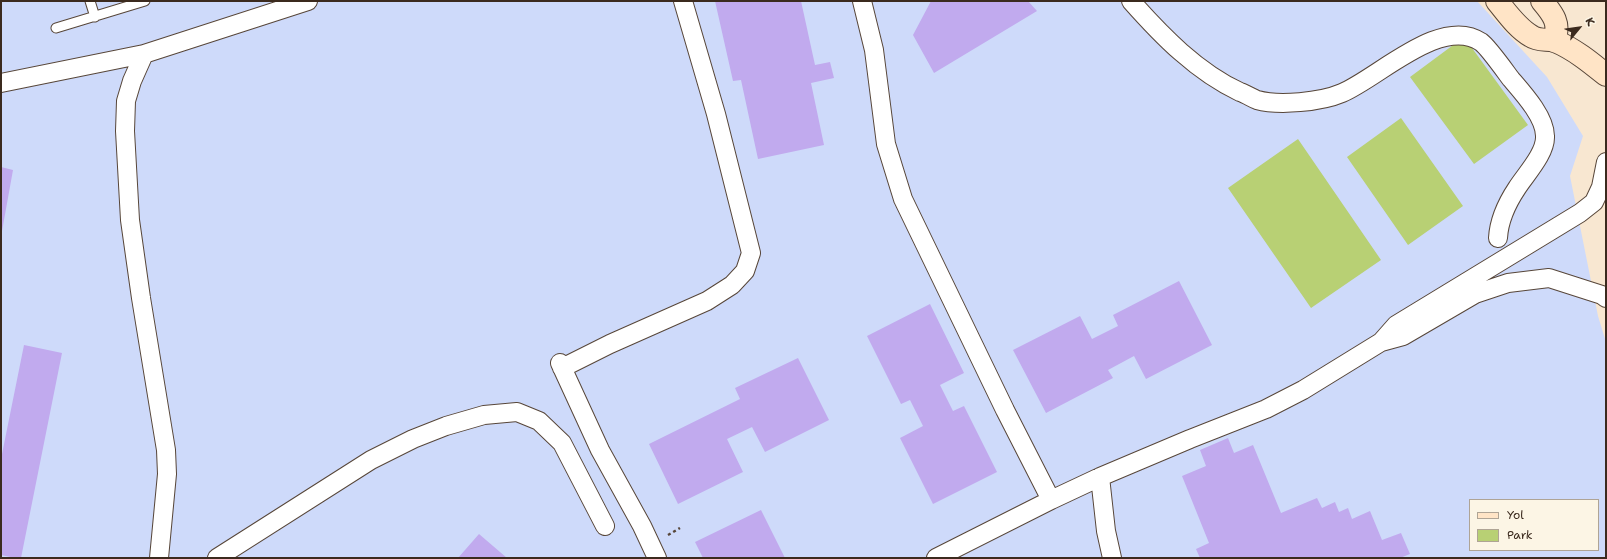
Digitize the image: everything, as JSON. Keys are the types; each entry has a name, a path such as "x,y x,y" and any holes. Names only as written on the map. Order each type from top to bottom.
{"main road":[{"path":"1497,1 1520,29 1532,38 1554,41 1583,57 1606,75"},
{"path":"1542,1 1556,22 1557,33 1554,41"}],"street":[{"path":"1,83 144,54 308,1"},
{"path":"656,558 642,526 600,450 561,366 707,301 732,285 745,272 751,253 716,114 683,1"},
{"path":"862,1 874,50 886,144 903,198 1005,410 1051,500"},
{"path":"1131,1 1142,14 1195,64 1224,84 1258,100 1289,103 1314,101 1340,94 1356,86 1408,52 1428,42 1450,35 1463,36 1481,43 1532,104 1540,120 1545,136 1541,151 1516,189 1505,209 1499,225 1498,238"},
{"path":"144,54 132,81 126,102 125,131 130,220 166,450 166,474 159,558"},
{"path":"1381,342 1396,325 1580,213 1594,202 1601,187 1606,162"},
{"path":"936,558 1100,477 1190,439 1266,410 1303,390 1381,342 1403,336 1475,294 1508,283 1549,278 1602,295 1606,298"},
{"path":"217,558 371,460 413,439 446,426 484,416 518,412 539,421 562,443 605,526"},
{"path":"1100,477 1106,531 1112,558"}],"lane":[{"path":"90,1 95,17"},
{"path":"56,28 145,1"}],"shaded area":[{"path":"1,1 1477,1 1547,77 1583,136 1570,176 1598,316 1606,342 1606,558 1,558"}],"green space":[{"path":"1464,37 1528,125 1474,164 1410,77"},
{"path":"1401,118 1463,206 1408,245 1347,157"},
{"path":"1298,139 1381,260 1311,308 1228,188"}],"building":[{"path":"715,1 801,1 815,65 830,62 834,78 811,83 824,145 758,159 741,80 733,81"},
{"path":"931,1 1028,1 1037,11 934,73 913,35"},
{"path":"1,167 13,170 2,231 1,231"},
{"path":"1179,281 1212,345 1146,379 1134,356 1108,370 1113,378 1046,413 1013,350 1080,316 1092,339 1118,326 1113,315"},
{"path":"930,304 964,373 940,385 953,411 964,406 997,472 933,504 900,438 923,426 910,400 901,404 867,336"},
{"path":"24,345 62,353 21,558 15,558 1,555 1,459"},
{"path":"798,358 829,420 765,452 752,427 727,439 743,472 678,504 649,444 740,399 735,388"},
{"path":"1228,438 1234,453 1253,445 1281,513 1317,498 1322,508 1335,502 1339,512 1348,508 1352,519 1370,511 1382,540 1401,533 1410,554 1400,558 1200,558 1196,549 1209,543 1182,476 1206,466 1200,450"},
{"path":"761,510 785,558 703,558 695,542"},
{"path":"479,534 507,558 458,558"}]}
